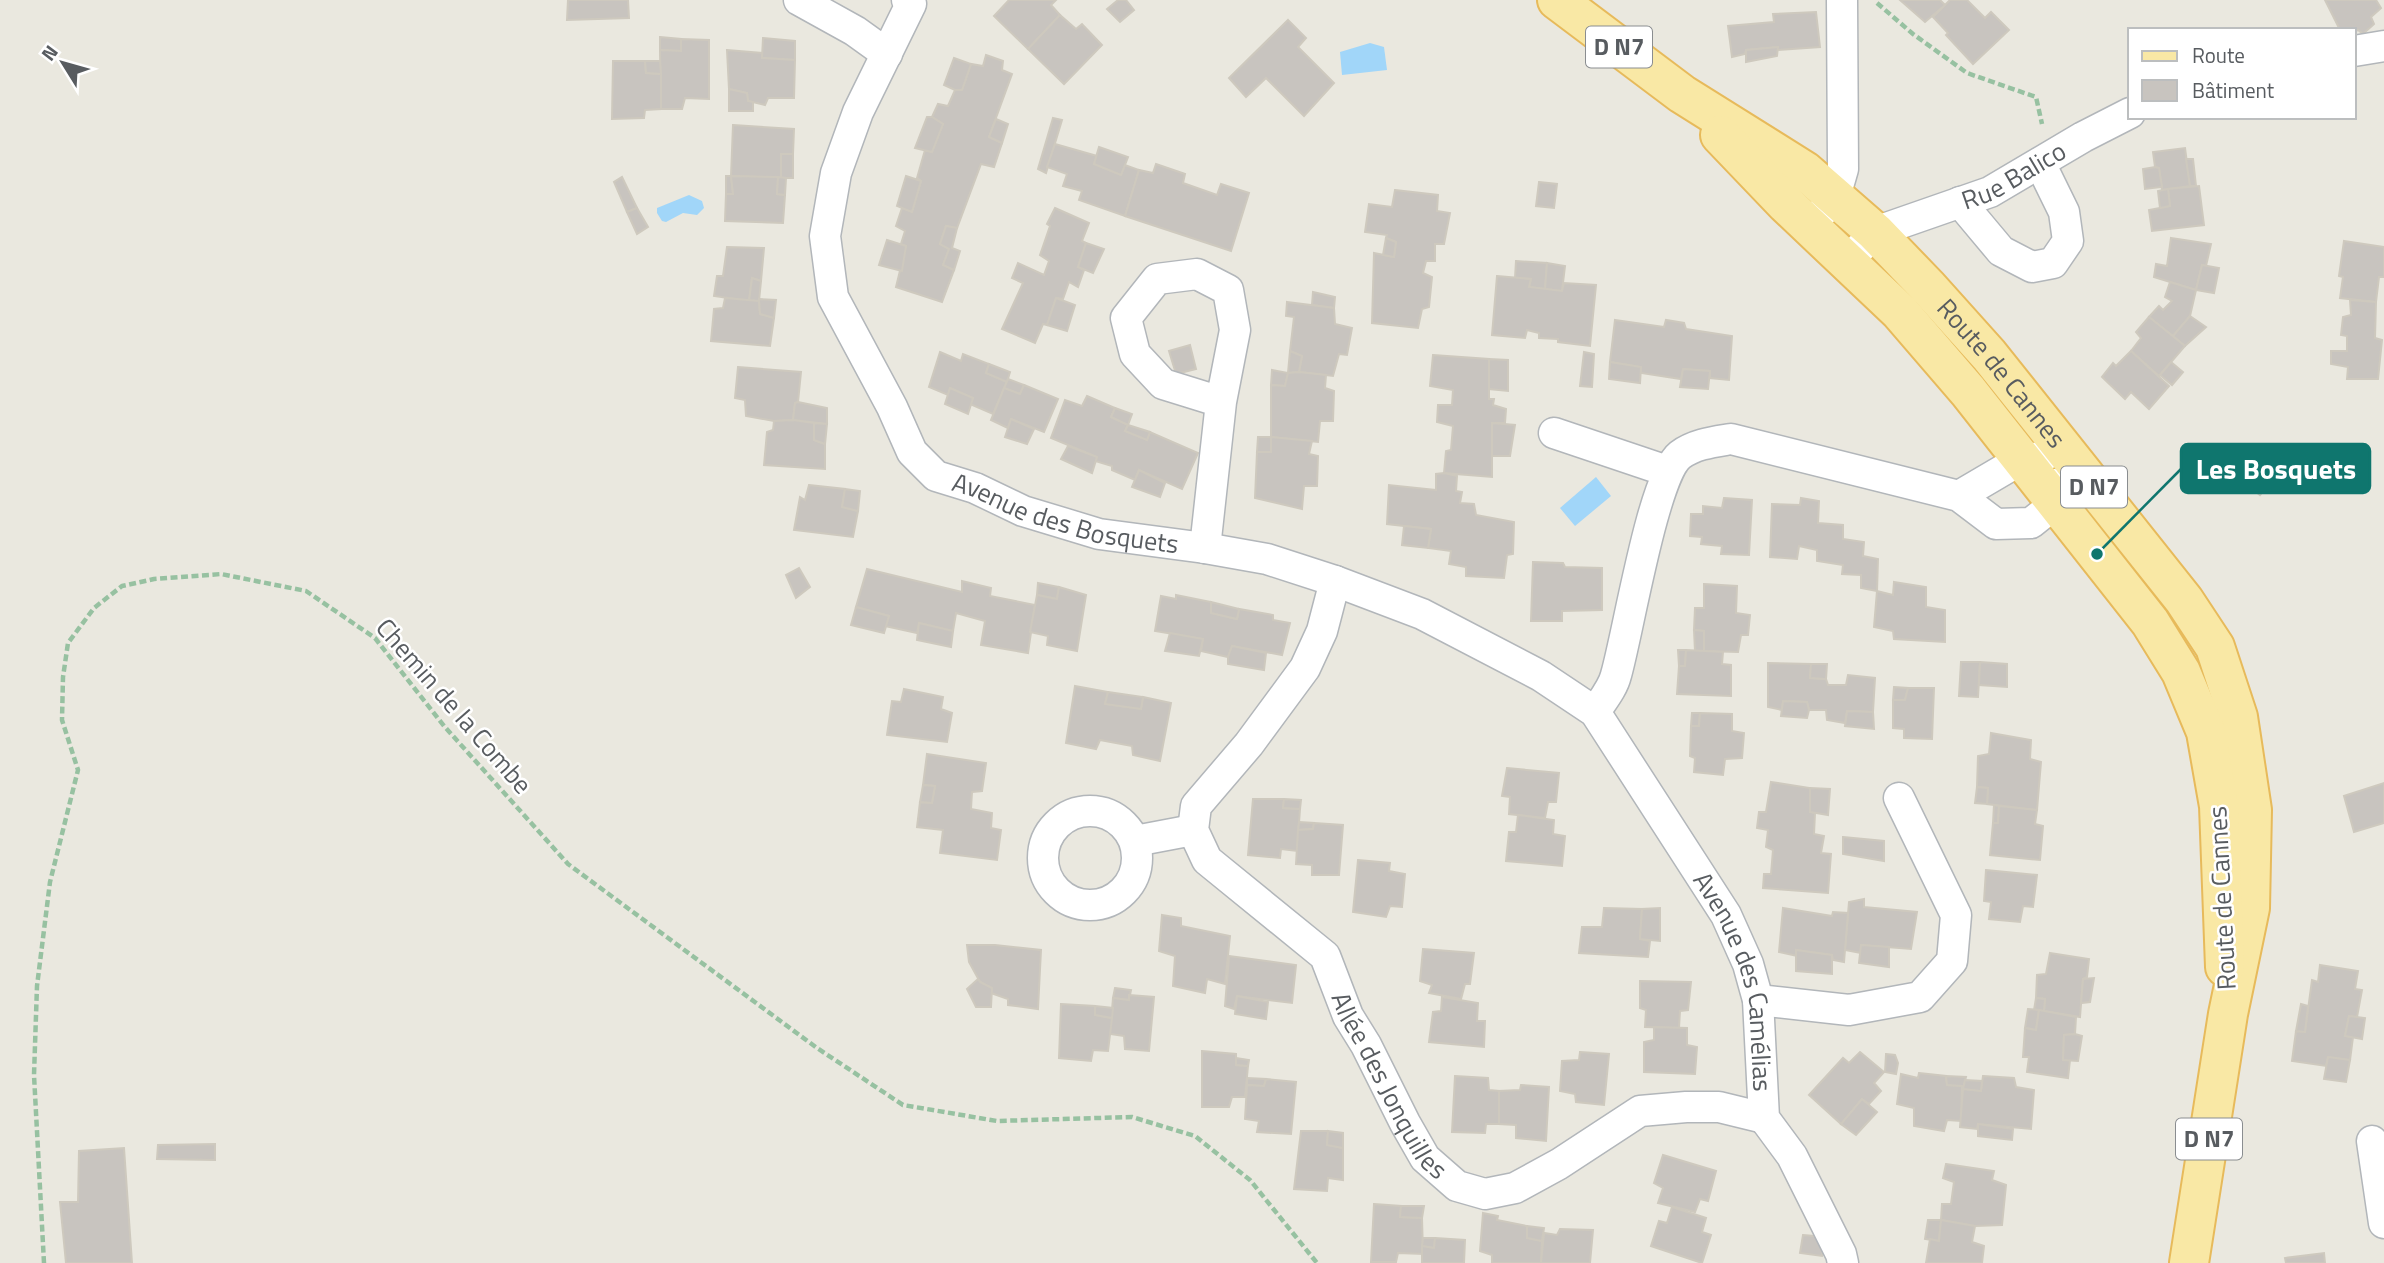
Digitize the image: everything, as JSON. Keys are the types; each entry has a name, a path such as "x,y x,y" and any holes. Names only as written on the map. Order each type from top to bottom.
{"main road":[{"name":"Route de Cannes","path":"1557,0 1682,94 1805,171 1835,197 1882,229 2012,384 2184,600 2215,647 2238,717 2252,810 2250,908 2228,1014 2189,1263"},
{"name":"Route de Cannes","path":"1682,94 1810,227 1900,312 1968,391 2036,458 2056,503 2150,622 2181,672 2206,732 2219,806 2221,909 2228,1014"}],"street":[{"path":"799,0 855,31 887,54"},
{"path":"1810,227 1835,197 1843,169 1842,0"},
{"name":"Avenue des Bosquets","path":"909,2 858,112 836,173 825,236 833,296 892,407 912,452 936,476 975,488 1023,511 1099,534 1267,559 1422,614 1541,676 1595,712"},
{"path":"2356,51 2384,46"},
{"name":"Rue Balico","path":"1882,229 1990,192 2083,137 2128,114"},
{"path":"1960,202 2001,251 2032,267 2053,263 2068,241 2064,212 2040,163"},
{"path":"1847,262 1882,229"},
{"path":"1205,548 1221,402 1235,330 1228,290 1197,274 1157,279 1126,318 1135,354 1163,384 1221,402"},
{"path":"2012,384 2018,417 2036,458 2124,550 2184,600"},
{"path":"1554,433 1667,471"},
{"path":"1595,712 1615,679 1657,501 1667,471 1679,455 1701,444 1731,439 1959,496 1996,524 2031,523 2056,503"},
{"path":"1959,496 2036,458"},
{"path":"1135,841 1193,830 1196,806 1249,744 1306,668 1322,631 1335,581"},
{"name":"Avenue des Camélias","path":"1595,712 1726,915 1748,964 1758,1000 1764,1118 1792,1156 1843,1263"},
{"path":"1758,1000 1849,1010 1920,997 1952,961 1956,915 1899,798"},
{"name":"Allée des Jonquilles","path":"1193,830 1207,860 1325,956 1348,1016 1425,1158 1457,1186 1485,1194 1515,1188 1559,1164 1640,1111 1719,1107 1764,1118"},
{"path":"2372,1141 2384,1223"}],"path":[{"path":"1873,0 1913,34 1967,73 2036,97 2042,124 2040,163"},
{"name":"Chemin de la Combe","path":"44,1263 34,1074 37,986 50,882 78,770 62,720 63,677 68,642 94,608 122,586 154,579 221,574 306,590 375,638 444,726 568,864 817,1048 903,1105 997,1121 1132,1117 1195,1136 1250,1180 1317,1263"}],"water":[{"path":"1370,43 1384,47 1387,70 1342,75 1340,52"},
{"path":"689,195 702,201 704,208 697,215 683,213 666,222 662,221 657,208"},
{"path":"1596,477 1611,496 1575,526 1560,508"}],"building":[{"path":"568,0 628,0 629,18 567,20"},
{"path":"1009,0 1056,0 1051,5 1060,15 1028,49 994,16"},
{"path":"1118,0 1126,0 1134,10 1120,22 1107,9"},
{"path":"1900,0 1940,0 1945,5 1925,22"},
{"path":"1950,0 1967,0 1985,18 1991,12 2009,30 1973,64 1933,17"},
{"path":"2325,0 2376,0 2381,8 2371,17 2374,24 2363,34 2356,31 2356,28 2339,28"},
{"path":"1816,12 1820,47 1746,50 1745,54 1732,57 1728,26 1774,22 1773,14"},
{"path":"1060,15 1076,29 1082,24 1102,45 1064,84 1028,49"},
{"path":"1288,20 1306,38 1298,47 1334,83 1304,116 1266,78 1246,97 1229,78"},
{"path":"660,37 681,39 681,51 660,50"},
{"path":"763,38 795,41 795,60 762,58"},
{"path":"681,39 709,40 709,99 685,98 682,109 661,109 660,50 681,51"},
{"path":"1778,47 1777,56 1746,62 1746,50"},
{"path":"727,50 762,53 762,58 795,60 794,98 768,98 765,105 748,101 747,93 729,89"},
{"path":"986,55 1003,61 1002,70 1012,74 989,137 1002,143 994,167 981,164 957,228 946,226 940,244 949,249 943,265 954,270 942,302 896,287 906,246 901,244 905,231 896,226 902,208 912,212 921,181 917,178 925,150 932,152 943,124 932,117 938,104 948,106 955,90 962,90 971,64 983,66"},
{"path":"954,58 971,64 962,90 944,85"},
{"path":"613,61 645,61 646,73 661,74 661,109 645,110 644,118 612,119"},
{"path":"645,61 660,61 661,74 646,73"},
{"path":"729,89 747,93 748,101 753,102 753,111 729,111"},
{"path":"927,117 943,124 932,152 915,148"},
{"path":"1053,118 1062,120 1046,173 1038,169"},
{"path":"996,119 1008,124 1002,143 989,137"},
{"path":"733,125 794,129 793,154 781,154 781,178 731,176"},
{"path":"1055,144 1097,156 1094,164 1121,175 1125,165 1139,170 1125,216 1079,200 1082,191 1063,186 1067,174 1047,167"},
{"path":"1099,147 1128,157 1121,175 1094,164"},
{"path":"2185,148 2190,186 2162,190 2159,168 2155,167 2153,152"},
{"path":"781,154 793,154 793,178 781,178"},
{"path":"2186,159 2193,159 2196,186 2190,186"},
{"path":"1156,164 1185,174 1183,183 1217,195 1221,184 1249,193 1231,251 1125,216 1139,170 1153,173"},
{"path":"2159,168 2162,187 2145,189 2143,169"},
{"path":"726,176 731,176 733,194 726,194"},
{"path":"731,176 778,177 777,194 785,195 783,223 725,221 726,194 733,194"},
{"path":"906,176 921,181 912,212 897,206"},
{"path":"622,177 637,208 627,212 614,182"},
{"path":"778,177 786,178 785,195 777,194"},
{"path":"1539,182 1557,184 1554,208 1536,206"},
{"path":"2199,186 2204,225 2152,231 2149,210 2170,206 2168,189"},
{"path":"2168,189 2170,206 2160,208 2158,191"},
{"path":"1395,190 1438,195 1437,211 1450,213 1444,244 1435,244 1435,261 1426,261 1423,273 1432,277 1429,307 1422,309 1418,328 1372,323 1374,253 1394,257 1396,242 1386,238 1387,235 1365,232 1369,204 1392,207"},
{"path":"637,208 648,227 637,234 627,212"},
{"path":"1055,208 1089,223 1082,241 1086,243 1078,267 1084,270 1078,287 1069,282 1063,299 1056,298 1047,325 1043,324 1035,343 1002,329 1023,283 1012,278 1018,263 1044,275 1049,261 1040,255 1050,226 1047,224"},
{"path":"946,226 957,228 952,248 960,251 954,270 943,265 949,249 940,244"},
{"path":"1386,238 1396,242 1394,257 1383,255"},
{"path":"2171,238 2211,244 2196,290 2154,277 2156,264 2167,266"},
{"path":"887,240 906,246 902,271 879,265"},
{"path":"2344,241 2384,247 2384,277 2379,277 2376,302 2340,298 2343,277 2339,276"},
{"path":"1086,243 1104,249 1093,273 1078,267"},
{"path":"727,247 764,248 761,281 752,278 749,301 714,296 717,276 723,276"},
{"path":"1516,261 1547,263 1545,289 1529,287 1531,279 1515,278"},
{"path":"1547,263 1565,266 1562,291 1545,289"},
{"path":"2202,265 2219,268 2214,293 2196,290"},
{"path":"1497,276 1531,279 1529,287 1562,291 1564,283 1596,285 1590,346 1539,338 1539,333 1527,330 1525,338 1492,335"},
{"path":"752,278 761,281 759,301 749,301"},
{"path":"2170,282 2196,290 2190,316 2173,336 2149,317 2159,306 2163,310 2172,301 2165,297"},
{"path":"1313,292 1335,297 1334,308 1312,305"},
{"path":"725,298 759,301 760,314 774,318 770,346 711,341 714,309 723,308"},
{"path":"1056,298 1075,305 1067,331 1047,325"},
{"path":"759,299 776,300 774,318 760,314"},
{"path":"2350,300 2376,302 2375,338 2382,340 2378,379 2347,379 2348,367 2331,364 2331,351 2347,351 2347,336 2341,335 2343,317 2351,315"},
{"path":"1287,302 1334,308 1335,324 1352,328 1347,355 1339,354 1333,376 1299,372 1302,356 1290,351 1294,317 1286,316"},
{"path":"2190,316 2206,327 2185,346 2173,336"},
{"path":"2149,317 2185,346 2159,376 2131,351 2141,338 2136,332"},
{"path":"1615,320 1664,327 1666,320 1684,323 1686,329 1732,336 1729,380 1710,378 1710,371 1683,369 1681,379 1641,373 1641,367 1610,362"},
{"path":"1190,345 1196,369 1176,374 1169,351"},
{"path":"1290,351 1302,356 1299,372 1288,373"},
{"path":"2131,351 2169,386 2149,409 2131,392 2125,399 2102,377 2113,363 2116,366"},
{"path":"940,352 961,361 963,354 989,364 986,373 1007,382 993,414 970,404 973,398 950,388 948,395 929,387"},
{"path":"1584,352 1594,354 1592,387 1580,386"},
{"path":"1433,355 1489,359 1489,399 1494,399 1493,405 1506,409 1505,423 1492,423 1492,477 1444,473 1446,451 1451,450 1453,426 1437,422 1438,405 1452,405 1453,390 1430,386"},
{"path":"1489,359 1508,360 1508,391 1489,389"},
{"path":"1610,362 1641,367 1640,383 1609,379"},
{"path":"2171,362 2183,372 2172,385 2160,375"},
{"path":"989,364 1010,372 1007,382 986,373"},
{"path":"738,367 801,372 793,420 774,421 746,416 745,400 735,398"},
{"path":"1683,369 1710,371 1708,389 1680,387"},
{"path":"1272,370 1288,373 1285,386 1271,385"},
{"path":"1288,373 1326,375 1325,388 1334,391 1333,421 1320,421 1318,442 1271,437 1271,385 1285,386"},
{"path":"1008,379 1024,385 1020,394 1004,388"},
{"path":"1024,385 1058,399 1044,432 1011,419 1008,428 991,420 1004,388 1020,394"},
{"path":"950,388 973,398 968,414 945,404"},
{"path":"1087,396 1115,408 1111,417 1128,425 1125,431 1147,440 1150,432 1198,453 1182,489 1139,470 1135,480 1112,470 1112,466 1095,461 1097,457 1051,438 1065,400 1082,406"},
{"path":"795,403 827,408 827,424 793,420"},
{"path":"1115,408 1132,414 1128,425 1111,417"},
{"path":"1011,419 1034,429 1027,444 1005,437"},
{"path":"774,421 814,423 814,440 825,444 825,469 764,465 767,432 773,430"},
{"path":"814,423 827,424 825,444 814,440"},
{"path":"1492,423 1515,425 1510,456 1492,456"},
{"path":"1128,425 1150,432 1147,440 1125,431"},
{"path":"1258,437 1271,437 1271,452 1257,452"},
{"path":"1271,437 1312,441 1309,454 1318,456 1317,486 1304,486 1302,509 1255,498 1257,452 1271,452"},
{"path":"1068,446 1097,457 1092,473 1061,459"},
{"path":"2260,465 2275,477 2260,495 2245,483"},
{"path":"1139,470 1165,483 1160,497 1132,487"},
{"path":"1436,474 1457,476 1456,491 1462,492 1460,503 1474,504 1476,515 1514,522 1513,554 1507,555 1504,578 1466,576 1466,567 1449,564 1451,551 1428,548 1431,529 1387,524 1389,485 1436,490"},
{"path":"809,485 845,489 842,507 858,511 853,537 794,530 800,497 805,500"},
{"path":"845,489 860,491 858,511 842,507"},
{"path":"1724,498 1752,500 1749,555 1721,554 1722,546 1701,544 1702,537 1690,536 1691,514 1703,514 1703,506 1722,508"},
{"path":"1801,498 1819,501 1818,523 1843,525 1843,539 1864,542 1863,556 1878,559 1877,591 1861,588 1861,575 1842,574 1843,565 1817,561 1817,550 1799,546 1797,559 1770,557 1772,504 1800,505"},
{"path":"1404,526 1431,529 1428,548 1402,545"},
{"path":"1533,562 1563,563 1565,567 1602,568 1602,610 1562,611 1562,621 1531,621"},
{"path":"799,568 810,587 796,598 786,575"},
{"path":"867,569 962,592 962,581 991,588 990,596 1035,605 1028,653 981,645 985,621 956,613 953,631 919,623 917,633 885,626 889,616 856,607"},
{"path":"1894,582 1926,587 1926,607 1945,610 1945,642 1894,639 1893,631 1874,627 1877,591 1893,595"},
{"path":"1038,583 1059,587 1057,599 1037,595"},
{"path":"1704,584 1737,586 1736,613 1750,615 1748,635 1741,635 1738,652 1704,651 1704,631 1694,630 1695,608 1704,608"},
{"path":"1059,587 1086,595 1077,651 1047,645 1048,636 1030,632 1037,595 1057,599"},
{"path":"1176,595 1211,602 1211,613 1237,619 1239,609 1273,615 1273,620 1290,623 1282,655 1232,646 1228,657 1201,651 1203,639 1155,631 1161,596 1176,599"},
{"path":"1211,602 1239,609 1237,619 1211,613"},
{"path":"856,607 889,616 884,633 851,625"},
{"path":"919,623 953,631 951,647 917,640"},
{"path":"1694,630 1704,631 1704,651 1695,651"},
{"path":"1170,633 1203,639 1199,656 1165,651"},
{"path":"1232,646 1266,653 1264,670 1228,664"},
{"path":"1678,650 1686,650 1685,666 1679,666"},
{"path":"1686,650 1723,652 1722,664 1731,665 1731,696 1677,694 1679,666 1685,666"},
{"path":"1961,662 1980,662 1978,697 1959,696"},
{"path":"1980,662 2007,664 2007,687 1979,685"},
{"path":"1768,663 1811,664 1810,678 1826,679 1828,685 1846,685 1848,675 1875,678 1873,712 1847,711 1845,723 1827,720 1826,710 1809,710 1807,702 1783,701 1782,710 1768,707"},
{"path":"1811,664 1827,664 1826,679 1810,678"},
{"path":"1075,686 1108,692 1105,704 1141,709 1143,697 1171,703 1160,761 1133,755 1132,746 1100,740 1096,749 1066,743"},
{"path":"1894,687 1908,688 1905,700 1893,700"},
{"path":"1908,688 1934,688 1932,739 1904,738 1904,729 1893,728 1893,700 1905,700"},
{"path":"904,689 943,697 941,709 952,713 947,742 887,735 892,701 901,702"},
{"path":"1108,692 1143,697 1141,709 1105,704"},
{"path":"1783,701 1807,702 1807,718 1781,716"},
{"path":"1847,711 1873,712 1874,729 1845,726"},
{"path":"1692,713 1700,713 1699,726 1691,726"},
{"path":"1700,713 1732,714 1732,731 1744,733 1742,758 1725,759 1723,775 1694,772 1695,758 1690,756 1691,726 1699,726"},
{"path":"1991,733 2031,740 2030,759 2041,762 2037,810 1987,804 1988,788 1977,787 1978,756 1989,754"},
{"path":"927,754 986,763 982,791 972,792 971,809 992,813 991,828 1001,830 997,860 940,853 943,830 917,827 920,802 932,803 935,786 923,785"},
{"path":"1507,768 1559,773 1556,802 1548,802 1545,818 1509,814 1510,797 1502,796"},
{"path":"1771,782 1810,788 1810,812 1815,813 1814,834 1824,836 1821,853 1831,854 1828,893 1763,888 1764,874 1771,874 1773,850 1766,847 1768,830 1757,828 1759,812 1766,812"},
{"path":"2384,783 2384,823 2354,832 2344,796"},
{"path":"923,785 935,786 932,803 920,802"},
{"path":"1977,787 1988,788 1987,804 1975,803"},
{"path":"1810,788 1830,789 1828,815 1810,812"},
{"path":"1253,799 1284,799 1283,808 1300,809 1297,851 1281,849 1280,858 1248,855"},
{"path":"1284,799 1301,800 1300,809 1283,808"},
{"path":"1994,805 1999,806 1998,823 1993,823"},
{"path":"1999,806 2037,810 2035,824 2043,826 2040,860 1990,855 1993,823 1998,823"},
{"path":"1518,815 1554,820 1553,834 1565,836 1562,866 1506,861 1509,832 1516,832"},
{"path":"1299,822 1314,823 1313,829 1298,830"},
{"path":"1314,823 1343,825 1339,875 1312,875 1312,865 1296,864 1298,830 1313,829"},
{"path":"1843,837 1884,841 1884,861 1843,854"},
{"path":"1358,860 1390,863 1389,871 1405,874 1402,907 1390,906 1386,917 1353,912"},
{"path":"1986,870 2037,875 2033,907 2023,906 2020,922 1989,919 1991,902 1984,901"},
{"path":"1864,899 1864,907 1917,912 1911,949 1861,945 1861,953 1845,950 1849,902"},
{"path":"1604,908 1642,909 1640,939 1650,941 1648,957 1579,953 1582,927 1602,927"},
{"path":"1660,908 1660,941 1640,939 1642,909"},
{"path":"1783,908 1832,916 1833,912 1848,913 1844,962 1833,960 1832,955 1796,950 1797,956 1779,952"},
{"path":"1162,915 1181,918 1181,926 1230,936 1225,984 1207,979 1205,993 1173,986 1175,956 1159,951"},
{"path":"967,945 1041,950 1038,1009 1008,1005 1008,999 991,993 992,988 980,982 969,962"},
{"path":"1861,945 1889,947 1889,967 1859,963"},
{"path":"1423,949 1474,953 1470,984 1465,984 1461,999 1429,993 1432,985 1420,981"},
{"path":"1796,950 1832,955 1832,974 1796,971"},
{"path":"2050,953 2089,959 2087,977 2083,979 2080,1017 2044,1011 2045,999 2036,998 2037,975 2046,974"},
{"path":"1229,956 1296,965 1292,1003 1237,996 1234,1009 1225,1006"},
{"path":"2320,965 2358,971 2355,989 2362,990 2357,1017 2349,1016 2345,1036 2353,1037 2350,1060 2328,1057 2326,1066 2292,1061 2296,1031 2305,1032 2312,980 2318,982"},
{"path":"2094,978 2090,1002 2081,1003 2083,979"},
{"path":"978,979 992,988 991,1007 976,1007 967,989"},
{"path":"1640,981 1691,982 1688,1010 1680,1011 1679,1028 1645,1027 1646,1010 1640,1008"},
{"path":"1115,988 1131,990 1129,1000 1113,998"},
{"path":"1129,995 1154,997 1149,1051 1125,1049 1124,1036 1110,1034 1113,998 1129,1000"},
{"path":"1237,996 1268,1002 1266,1019 1235,1014"},
{"path":"1442,997 1478,1003 1477,1021 1485,1021 1484,1047 1429,1042 1433,1012 1441,1011"},
{"path":"2036,998 2045,999 2044,1011 2034,1010"},
{"path":"1061,1004 1095,1006 1095,1015 1112,1018 1108,1051 1093,1050 1091,1061 1059,1058"},
{"path":"2301,1004 2308,1006 2305,1032 2296,1031"},
{"path":"1095,1006 1113,1008 1112,1018 1095,1015"},
{"path":"2028,1009 2039,1010 2036,1030 2025,1028"},
{"path":"2039,1010 2076,1017 2075,1034 2064,1035 2063,1060 2070,1060 2068,1078 2027,1072 2029,1057 2023,1057 2025,1028 2036,1030"},
{"path":"2349,1016 2365,1018 2362,1039 2345,1036"},
{"path":"1654,1027 1687,1028 1687,1045 1697,1047 1695,1074 1644,1072 1644,1042 1654,1040"},
{"path":"2064,1035 2082,1036 2078,1061 2063,1060"},
{"path":"1202,1051 1236,1054 1236,1065 1248,1066 1245,1097 1232,1097 1229,1107 1202,1107"},
{"path":"1580,1052 1609,1054 1604,1105 1576,1102 1575,1094 1560,1091 1562,1061 1579,1060"},
{"path":"1860,1052 1884,1072 1874,1083 1881,1091 1869,1104 1862,1099 1841,1124 1809,1095 1843,1058 1849,1063"},
{"path":"1886,1054 1895,1055 1898,1063 1896,1074 1885,1072"},
{"path":"2328,1057 2350,1060 2346,1082 2324,1079"},
{"path":"1236,1058 1249,1060 1248,1066 1236,1065"},
{"path":"1919,1073 1946,1076 1947,1085 1962,1086 1961,1121 1947,1120 1944,1131 1914,1126 1914,1108 1897,1104 1901,1074 1918,1078"},
{"path":"1455,1076 1488,1078 1489,1090 1499,1091 1499,1124 1486,1124 1485,1133 1452,1132"},
{"path":"1946,1076 1966,1077 1963,1089 1962,1086 1947,1085"},
{"path":"1983,1076 2014,1078 2016,1087 2034,1090 2031,1129 1978,1124 1977,1129 1960,1127 1963,1089 1981,1091"},
{"path":"1247,1078 1266,1079 1264,1086 1247,1085"},
{"path":"1266,1079 1296,1082 1291,1134 1257,1132 1259,1121 1245,1119 1247,1085 1264,1086"},
{"path":"1965,1080 1982,1081 1981,1091 1963,1089"},
{"path":"1521,1085 1549,1087 1546,1141 1516,1138 1516,1125 1499,1124 1499,1091 1520,1090"},
{"path":"1862,1099 1877,1112 1856,1135 1841,1124"},
{"path":"1978,1124 2013,1129 2012,1140 1978,1136"},
{"path":"1301,1131 1328,1131 1327,1145 1343,1148 1343,1180 1328,1178 1327,1191 1294,1189"},
{"path":"1328,1131 1343,1133 1343,1148 1327,1145"},
{"path":"215,1144 215,1160 157,1159 158,1145"},
{"path":"124,1148 132,1263 66,1263 60,1202 78,1202 79,1151"},
{"path":"1663,1155 1716,1171 1708,1201 1700,1199 1695,1212 1658,1203 1663,1188 1654,1183"},
{"path":"1946,1164 1994,1171 1992,1180 2006,1185 2002,1225 1975,1226 1941,1220 1942,1204 1951,1204 1954,1182 1943,1178"},
{"path":"1374,1204 1401,1206 1400,1217 1422,1218 1423,1254 1398,1253 1396,1262 1371,1262"},
{"path":"1401,1206 1424,1206 1422,1218 1400,1217"},
{"path":"1672,1207 1706,1218 1702,1232 1711,1235 1702,1263 1651,1246 1659,1221 1667,1223"},
{"path":"1483,1213 1498,1216 1497,1220 1527,1226 1527,1238 1542,1241 1541,1263 1492,1263 1492,1255 1480,1251"},
{"path":"1928,1220 1941,1220 1939,1241 1925,1239"},
{"path":"1941,1220 1975,1226 1972,1242 1984,1246 1982,1263 1926,1263 1930,1239 1939,1241"},
{"path":"1527,1226 1544,1228 1542,1241 1527,1238"},
{"path":"1560,1229 1593,1230 1590,1263 1541,1263 1544,1233 1557,1235"},
{"path":"1803,1235 1825,1237 1822,1256 1800,1253"},
{"path":"1423,1238 1435,1238 1434,1248 1422,1246"},
{"path":"1435,1238 1465,1240 1464,1263 1422,1263 1422,1246 1434,1248"},
{"path":"2324,1253 2325,1263 2286,1263 2285,1258"}],"place":[{"name":"Les Bosquets","path":"2097,554"}]}
